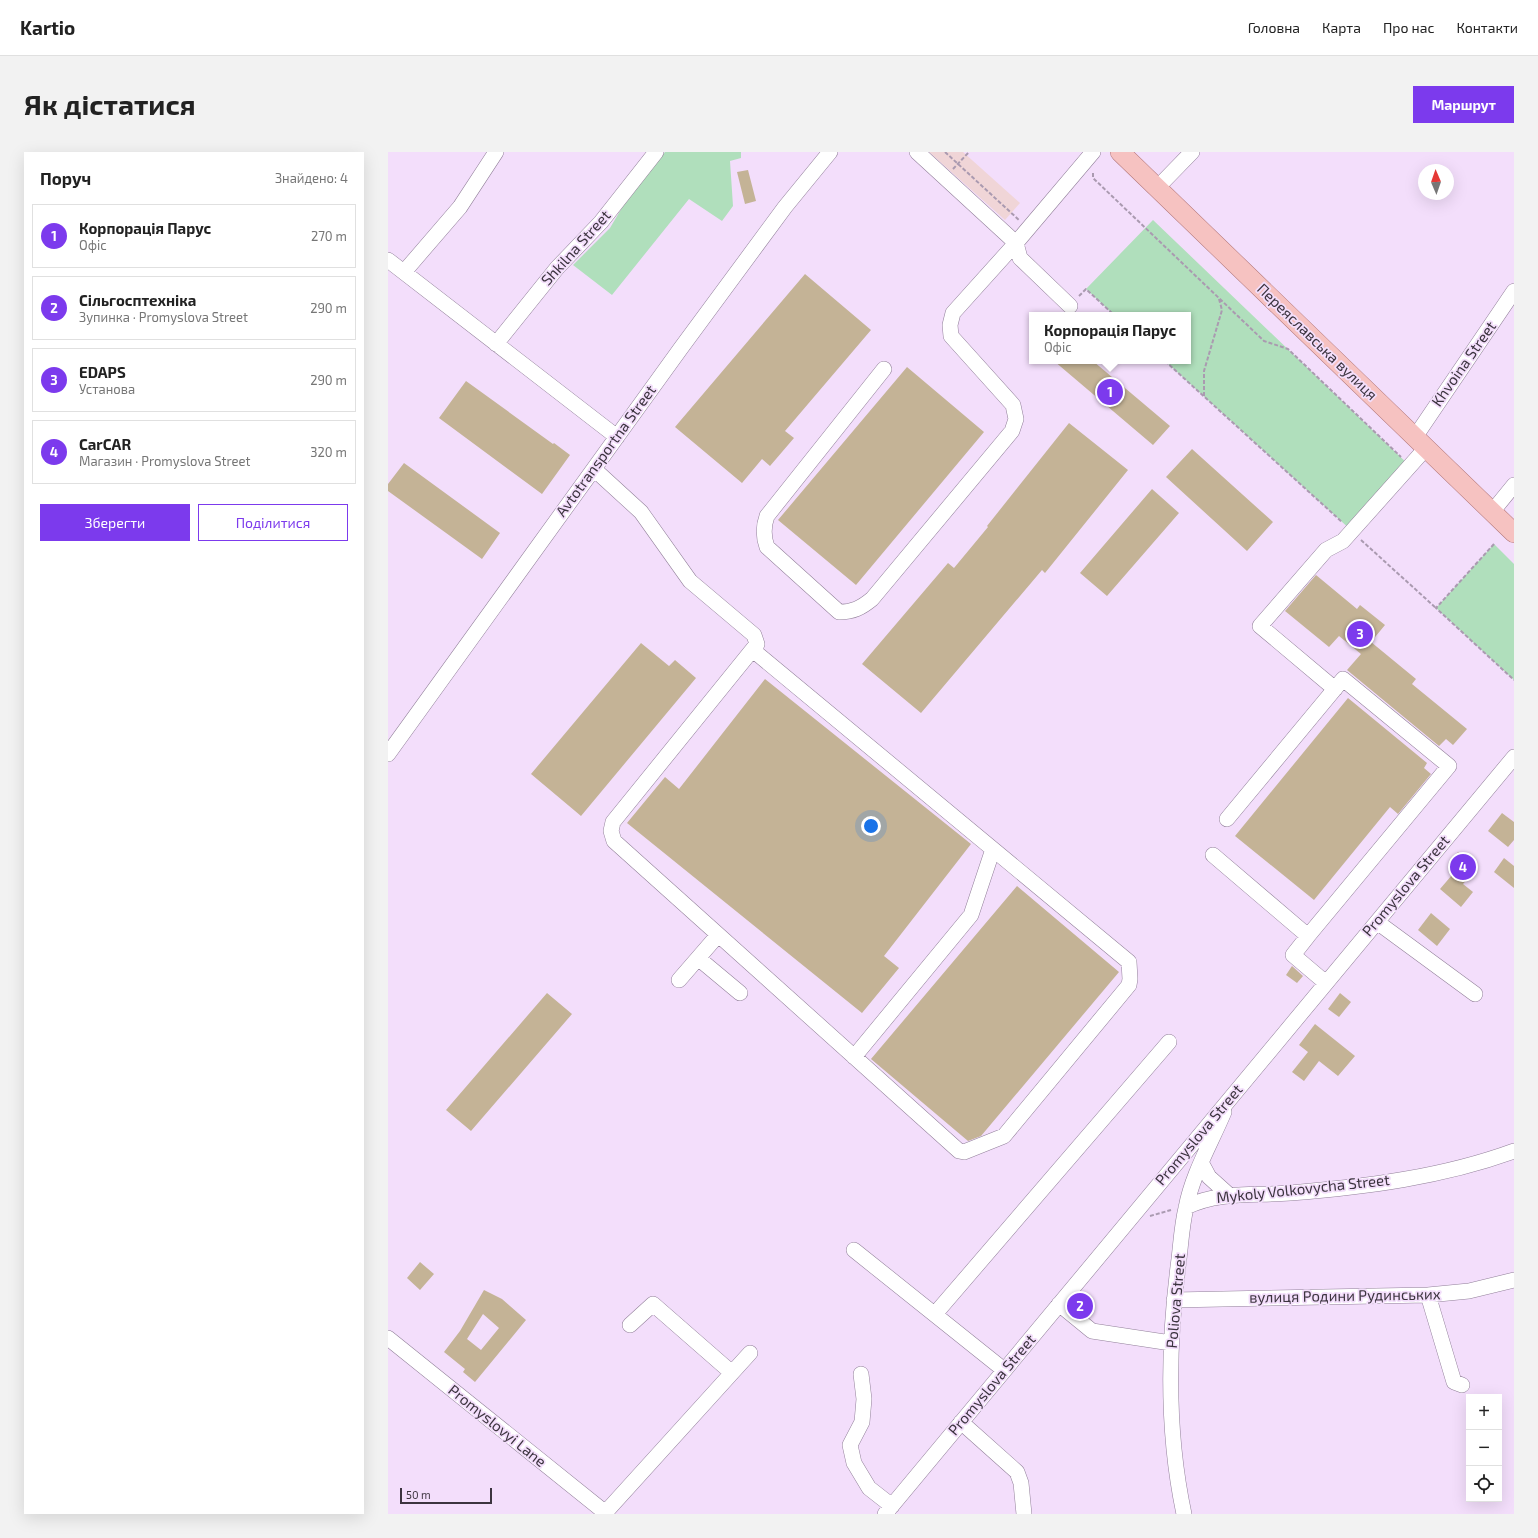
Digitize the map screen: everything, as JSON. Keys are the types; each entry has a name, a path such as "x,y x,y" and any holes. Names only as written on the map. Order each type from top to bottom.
{"main road":[{"name":"Переяславська вулиця","path":"1120,152 1514,533"}],"street":[{"path":"404,272 460,207 496,152"},
{"name":"Shkilna Street","path":"496,344 557,268 601,222 656,152"},
{"name":"Avtotransportna Street","path":"388,754 617,436 785,207 830,152"},
{"path":"917,152 1016,242 1020,258 1070,306"},
{"path":"884,369 767,516 764,525 763,536 767,547 839,612 850,612 861,607 872,599 1012,432 1016,419 1013,406 951,336 950,324 953,313 1093,152"},
{"path":"1157,188 1192,152"},
{"path":"388,260 617,436"},
{"name":"Khvoina Street","path":"1335,689 1260,626 1326,550 1343,541 1410,466 1420,442 1514,291"},
{"path":"594,469 640,512 690,581 754,635 757,644 754,651 613,822 611,831 614,841 959,1151 964,1152 1004,1136 1129,985 1130,972 1127,960 754,651"},
{"path":"1492,512 1514,485"},
{"path":"1227,820 1343,679 1449,766 1292,954 1326,983"},
{"name":"Promyslova Street","path":"889,1510 1514,757"},
{"path":"854,1057 971,915 993,849"},
{"path":"1213,855 1308,936"},
{"path":"1377,922 1475,994"},
{"path":"679,980 718,935"},
{"path":"698,958 740,993"},
{"path":"935,1314 1169,1042"},
{"name":"Poliova Street","path":"1184,1514 1175,1466 1171,1343 1174,1300 1186,1207 1202,1164 1232,1096"},
{"name":"Mykoly Volkovycha Street","path":"1186,1207 1201,1200 1229,1195 1290,1193 1426,1175 1493,1159 1514,1151"},
{"path":"1202,1164 1209,1176 1229,1195"},
{"path":"854,1250 1004,1370"},
{"name":"вулиця Родини Рудинських","path":"1174,1300 1428,1295 1469,1291 1514,1280"},
{"path":"1428,1295 1454,1382 1462,1385"},
{"path":"630,1325 653,1304 732,1374"},
{"path":"1059,1304 1092,1331 1171,1343"},
{"name":"Promyslovyi Lane","path":"388,1338 605,1514"},
{"path":"605,1514 750,1353"},
{"path":"861,1374 864,1399 862,1422 850,1444 854,1463 869,1488 889,1510"},
{"path":"961,1422 1017,1472 1024,1514"}],"path":[{"path":"945,152 1028,228"},
{"path":"945,178 969,152"},
{"path":"1093,152 1093,178 1264,341 1288,349 1410,466"},
{"path":"1070,306 1086,289 1111,312"},
{"path":"1204,397 1204,371 1222,310 1219,298"},
{"path":"1168,364 1514,680"},
{"path":"1436,608 1494,544"}],"shaded area":[{"path":"929,152 963,152 1020,203 1005,220"}],"green space":[{"path":"665,152 741,152 741,158 730,161 733,206 722,221 689,199 612,295 573,265 610,228 630,194"},
{"path":"1153,220 1410,466 1352,531 1168,364 1191,364 1191,312 1111,312 1086,289"},
{"path":"1494,544 1514,564 1514,680 1436,608"}],"building":[{"path":"748,170 756,201 745,204 737,172"},
{"path":"805,274 871,330 785,431 794,438 770,466 762,459 742,483 675,427"},
{"path":"1058,364 1097,364 1170,426 1153,445"},
{"path":"907,367 984,432 856,585 778,520"},
{"path":"466,381 570,455 542,494 439,418"},
{"path":"1069,423 1128,470 1045,573 1042,570 921,713 862,664 948,563 954,568"},
{"path":"1192,449 1273,522 1247,551 1166,477"},
{"path":"404,463 500,533 482,559 388,491 388,484"},
{"path":"1152,489 1179,513 1107,596 1080,573"},
{"path":"1316,575 1357,609 1360,605 1385,625 1371,642 1416,679 1412,684 1467,729 1453,745 1446,739 1439,746 1347,670 1361,654 1339,636 1329,647 1285,611"},
{"path":"641,643 669,666 675,660 696,678 581,816 531,774"},
{"path":"765,679 971,844 884,956 899,968 862,1013 627,823 665,777 679,789"},
{"path":"1348,698 1427,763 1424,768 1431,774 1398,814 1390,807 1314,900 1235,836"},
{"path":"1502,813 1514,822 1514,840 1508,847 1488,831"},
{"path":"1458,852 1477,868 1463,884 1473,892 1461,907 1440,889 1458,868 1450,862"},
{"path":"1504,858 1514,866 1514,888 1494,872"},
{"path":"1017,886 1119,972 981,1136 968,1141 871,1059"},
{"path":"1431,913 1450,929 1437,946 1418,930"},
{"path":"1292,966 1303,976 1297,983 1286,975"},
{"path":"547,993 572,1014 471,1131 446,1110"},
{"path":"1340,993 1351,1002 1339,1017 1328,1009"},
{"path":"1315,1024 1355,1056 1338,1076 1319,1061 1304,1081 1292,1072 1308,1052 1299,1045"},
{"path":"420,1262 434,1274 420,1290 407,1278"},
{"path":"484,1290 502,1299 526,1320 475,1382 463,1372 465,1369 444,1352 460,1331","holes":["483,1314 499,1328 481,1350 467,1339"]}],"place":[{"name":"Корпорація Парус","path":"1110,392"},
{"name":"EDAPS","path":"1360,634"},
{"name":"CarCAR","path":"1463,867"},
{"name":"Сільгосптехніка","path":"1080,1306"}]}
